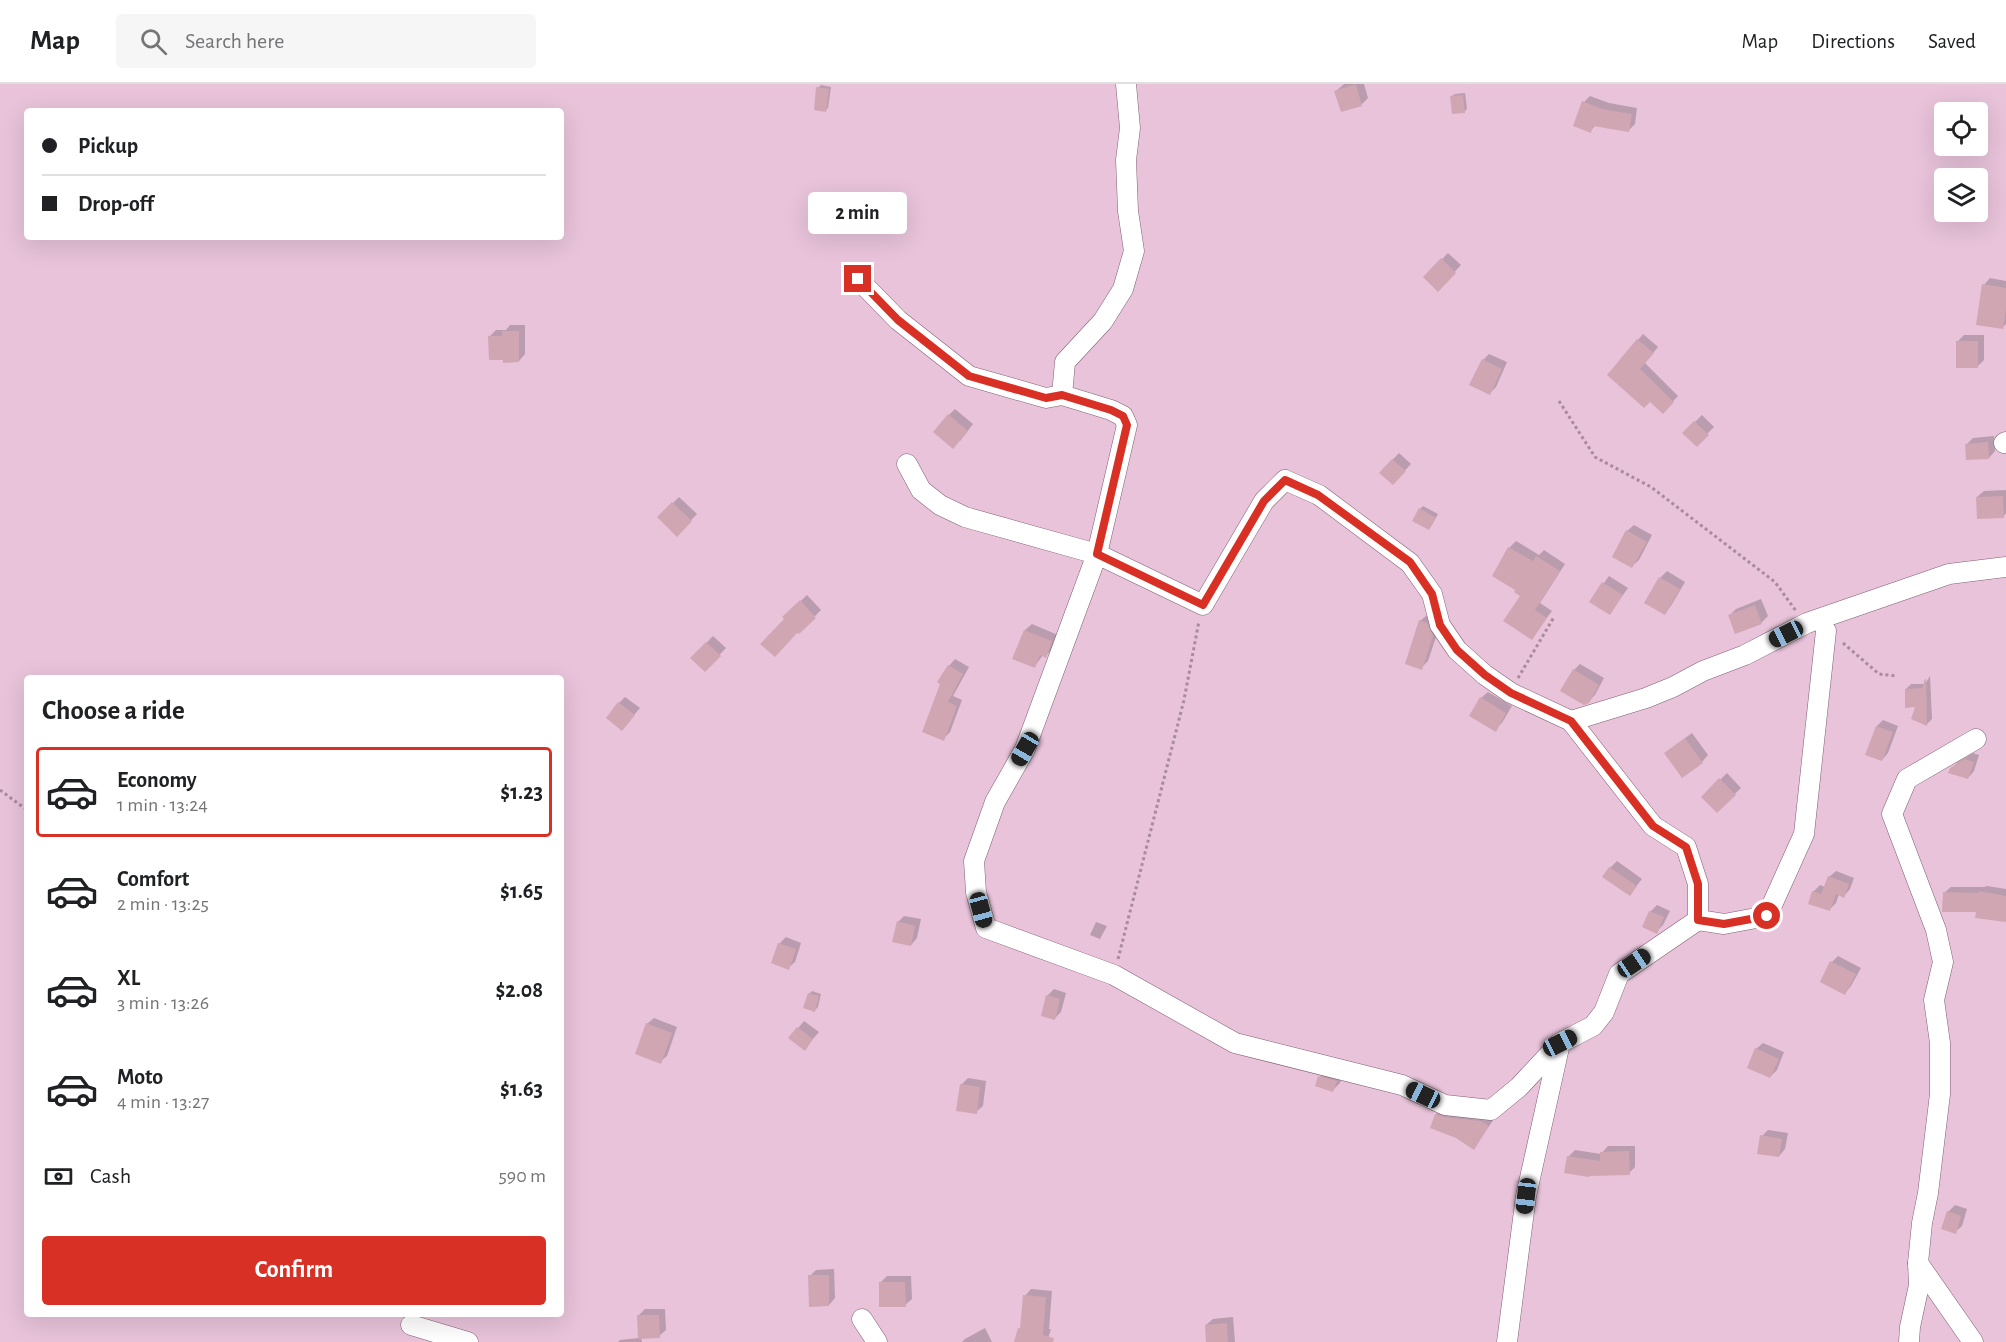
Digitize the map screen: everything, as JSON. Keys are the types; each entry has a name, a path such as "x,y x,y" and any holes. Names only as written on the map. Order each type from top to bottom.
{"street":[{"path":"1062,395 1065,362 1103,321 1123,289 1134,251 1128,211 1126,160 1130,128 1126,84"},
{"path":"858,279 898,320 969,376 1046,398 1062,395 1123,416 1127,425 1097,554 1025,749 995,802 974,861 976,892 986,928 1114,975 1235,1043 1402,1085 1445,1105 1491,1110 1519,1087 1560,1043 1593,1026 1604,1012 1619,974 1698,920 1724,924 1767,916 1804,834 1826,631"},
{"path":"907,464 921,490 939,505 964,517 1097,554 1203,605 1264,501 1285,480 1318,495 1410,562 1432,594 1440,625 1457,650 1485,675 1511,693 1571,721 1653,826 1686,847 1698,884 1698,920"},
{"path":"1571,721 1655,695 1703,671 1746,655 1807,623 1949,574 2006,567"},
{"path":"1909,1342 1919,1285 1918,1263 1940,1094 1940,1043 1934,1000 1943,962 1936,930 1892,814 1907,779 1976,739"},
{"path":"1507,1342 1526,1196 1560,1043"},
{"path":"1918,1263 1973,1342"},
{"path":"862,1319 877,1342"},
{"path":"417,1322 468,1342"}],"path":[{"path":"1559,401 1595,457 1651,486 1774,582 1790,605 1807,623"},
{"path":"1114,975 1184,700 1203,605"},
{"path":"1511,693 1522,668 1554,617"},
{"path":"1826,631 1871,665 1879,674 1897,676"},
{"path":"0,790 24,808"}],"building":[{"path":"1356,84 1362,106 1341,112 1334,91"},
{"path":"816,87 829,89 826,112 814,110"},
{"path":"1463,95 1465,113 1452,114 1450,96"},
{"path":"1582,101 1602,109 1632,114 1629,132 1593,126 1591,133 1573,126"},
{"path":"1441,258 1456,273 1438,292 1423,277"},
{"path":"1982,284 2006,288 2003,329 1976,325"},
{"path":"502,331 519,331 519,362 503,363 503,360 489,360 488,336 502,336"},
{"path":"1637,339 1654,353 1640,369 1674,402 1663,414 1650,402 1644,408 1607,375"},
{"path":"1956,341 1978,341 1978,368 1956,368"},
{"path":"1482,359 1502,369 1490,395 1469,385"},
{"path":"948,414 968,431 953,449 933,432"},
{"path":"1694,421 1709,435 1697,447 1682,433"},
{"path":"1988,442 1989,459 1966,460 1965,444"},
{"path":"1392,459 1406,471 1393,485 1379,473"},
{"path":"2003,496 2004,518 1977,519 1976,497"},
{"path":"672,502 692,521 677,537 657,517"},
{"path":"1419,508 1436,518 1429,530 1412,521"},
{"path":"1626,530 1647,542 1632,568 1612,557"},
{"path":"1508,547 1533,561 1536,556 1560,571 1535,610 1547,618 1532,640 1503,621 1520,596 1514,592 1515,590 1492,576"},
{"path":"1659,577 1680,589 1665,615 1644,603"},
{"path":"1602,582 1623,595 1610,615 1589,602"},
{"path":"800,600 816,618 799,634 797,633 775,657 760,644 784,619 782,617"},
{"path":"1755,605 1762,624 1735,634 1728,615"},
{"path":"1419,620 1427,623 1433,636 1422,670 1405,664"},
{"path":"1024,630 1052,641 1046,658 1040,655 1035,668 1012,659"},
{"path":"706,642 721,656 705,672 690,658"},
{"path":"948,665 963,674 948,702 957,706 944,741 922,732 940,684 937,682"},
{"path":"1573,669 1599,685 1589,703 1584,705 1560,691"},
{"path":"1925,679 1927,726 1911,719 1915,707 1905,708 1905,689 1922,688"},
{"path":"1480,697 1506,713 1496,732 1469,716"},
{"path":"618,702 635,715 622,731 606,718"},
{"path":"1876,726 1893,732 1882,761 1865,755"},
{"path":"1685,738 1703,763 1682,778 1664,753"},
{"path":"1965,759 1974,762 1968,779 1948,773 1950,768"},
{"path":"1719,778 1736,795 1717,813 1701,797"},
{"path":"1609,867 1637,886 1630,896 1602,877"},
{"path":"1828,876 1849,884 1844,898 1836,894 1830,911 1808,904 1812,891 1821,894"},
{"path":"1979,891 2006,896 2006,922 1975,918 1976,912 1942,912 1943,892 1979,893"},
{"path":"1649,911 1664,917 1657,934 1642,927"},
{"path":"897,921 915,926 911,946 892,942"},
{"path":"778,943 796,949 789,970 771,963"},
{"path":"1830,961 1856,974 1845,995 1820,982"},
{"path":"808,993 819,996 815,1012 803,1008"},
{"path":"1046,995 1060,999 1055,1020 1041,1016"},
{"path":"646,1023 672,1033 661,1064 635,1054"},
{"path":"797,1027 813,1039 805,1051 788,1038"},
{"path":"1755,1048 1779,1059 1770,1078 1747,1068"},
{"path":"1318,1076 1337,1081 1333,1092 1315,1086"},
{"path":"960,1084 980,1087 977,1114 956,1111"},
{"path":"1435,1114 1481,1121 1489,1126 1474,1150 1456,1138 1430,1128"},
{"path":"1760,1135 1782,1139 1779,1157 1757,1154"},
{"path":"1629,1151 1630,1175 1589,1177 1564,1173 1567,1156 1600,1161 1600,1152"},
{"path":"1947,1211 1961,1216 1956,1234 1941,1229"},
{"path":"808,1275 829,1275 829,1306 809,1307"},
{"path":"879,1282 905,1282 906,1307 879,1307"},
{"path":"1023,1295 1046,1297 1043,1335 1054,1338 1053,1342 1014,1342 1018,1328 1020,1329"},
{"path":"637,1315 659,1315 660,1338 638,1339"},
{"path":"1227,1323 1228,1342 1206,1342 1205,1325"}],"route":[{"path":"858,279 898,320 969,376 1046,398 1062,395 1123,416 1127,425 1097,554 1203,605 1264,501 1285,480 1318,495 1410,562 1432,594 1440,625 1457,650 1485,675 1511,693 1571,721 1653,826 1686,847 1698,884 1698,920 1724,924 1767,916"}]}
